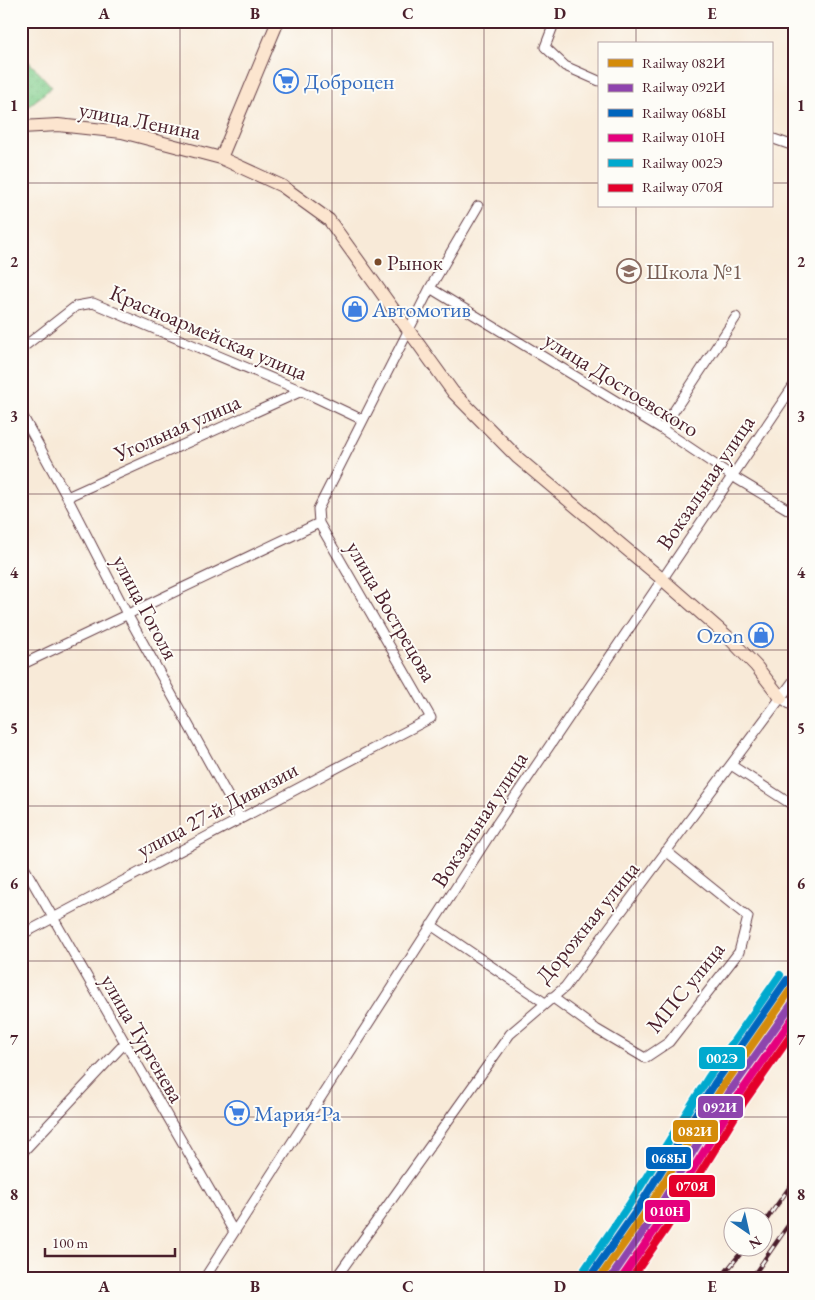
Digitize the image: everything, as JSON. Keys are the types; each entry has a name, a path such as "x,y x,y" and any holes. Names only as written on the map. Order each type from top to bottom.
{"main road":[{"path":"222,158 278,21"},
{"name":"улица Ленина","path":"21,127 58,125 122,132 222,158 282,186 329,220 453,392 518,458 728,637 756,666 781,698"}],"street":[{"path":"555,21 545,47 565,66 598,81"},
{"path":"788,21 794,26"},
{"path":"772,138 794,146"},
{"path":"21,665 319,523 318,509 430,288 478,206"},
{"name":"улица Достоевского","path":"430,288 662,429 732,476 794,513"},
{"name":"Красноармейская улица","path":"21,349 76,306 93,303 363,420"},
{"path":"662,429 736,317"},
{"name":"Вокзальная улица","path":"204,1279 498,822 794,385"},
{"name":"Угольная улица","path":"67,497 302,392"},
{"name":"улица Гоголя","path":"21,413 67,497 127,614 240,818"},
{"name":"улица Вострецова","path":"319,523 431,718"},
{"name":"Дорожная улица","path":"335,1279 510,1034 565,987 794,680"},
{"path":"781,698 794,707"},
{"name":"улица 27-й Дивизии","path":"21,935 431,718"},
{"path":"731,765 794,806"},
{"name":"МПС улица","path":"548,1000 645,1058 669,1042 739,952 748,917 666,851"},
{"name":"улица Тургенева","path":"21,862 234,1232"},
{"path":"431,925 548,1000"},
{"path":"21,1154 124,1043"}],"green space":[{"path":"21,53 52,87 24,110 21,110"}],"railway":[{"path":"772,1212 794,1181"},
{"path":"751,1279 794,1217"},
{"path":"720,1279 737,1258"}],"rail line":[{"name":"002Э","path":"585,1269 629,1205 708,1078 780,975"},
{"name":"068Ы","path":"592,1274 637,1210 715,1083 787,980"},
{"name":"082И","path":"599,1279 644,1215 722,1088 794,985"},
{"name":"092И","path":"610,1279 651,1220 729,1093 794,1001"},
{"name":"010Н","path":"621,1279 659,1224 737,1098 794,1016"},
{"name":"070Я","path":"631,1279 666,1229 744,1102 794,1031"}],"place":[{"name":"Доброцен","path":"286,81"},
{"name":"Рынок","path":"378,262"},
{"name":"Школа №1","path":"629,271"},
{"name":"Автомотив","path":"355,309"},
{"name":"Ozon","path":"761,635"},
{"name":"Мария-Ра","path":"237,1113"}]}
